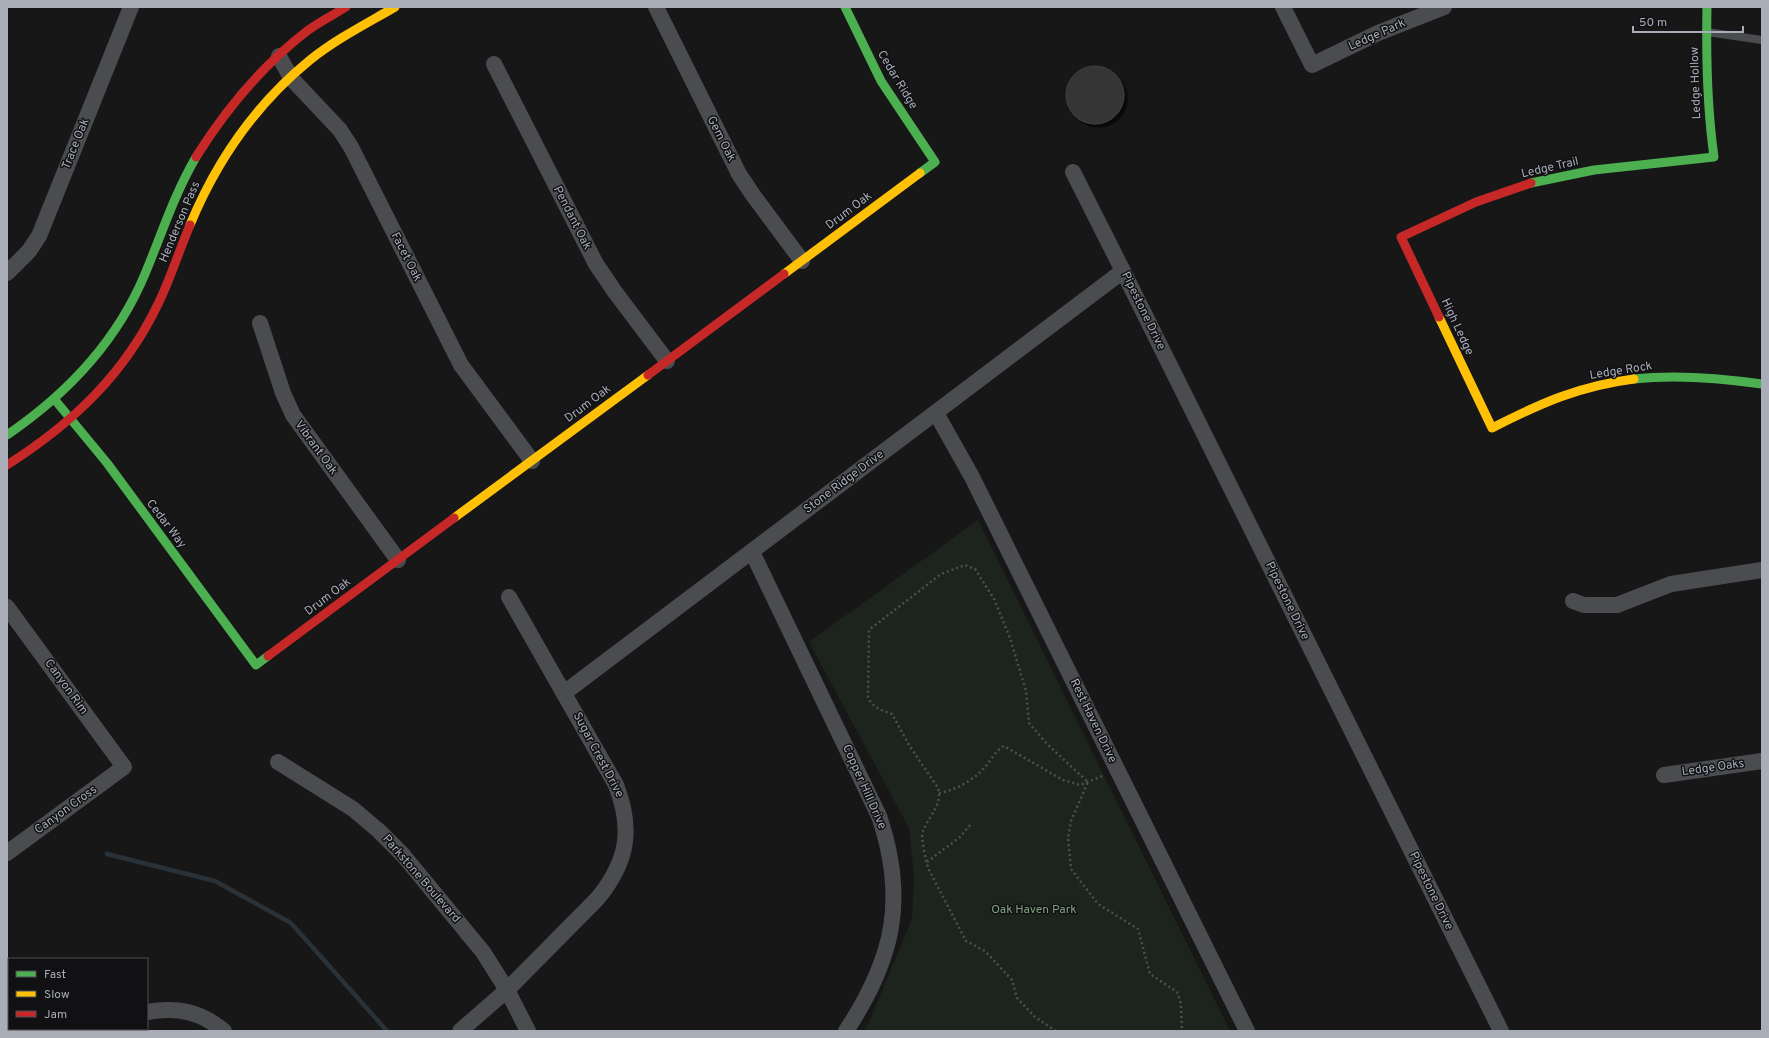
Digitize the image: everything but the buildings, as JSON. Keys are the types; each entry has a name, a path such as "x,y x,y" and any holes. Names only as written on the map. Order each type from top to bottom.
{"street":[{"name":"Trace Oak","path":"7,273 29,251 39,236 131,7"},
{"name":"Henderson Pass","path":"7,435 55,400 99,352 126,311 144,276 166,217 184,178 206,140 233,104 269,64 308,30 346,7"},
{"name":"Henderson Pass","path":"7,465 30,450 72,418 91,399 118,367 147,324 167,286 189,227 206,189 227,154 252,120 291,78 322,51 395,7"},
{"name":"Gem Oak","path":"656,7 739,174 802,261"},
{"name":"Cedar Ridge","path":"845,7 881,81 935,162"},
{"name":"Ledge Park","path":"1283,7 1312,66 1378,33 1444,7"},
{"name":"Ledge Hollow","path":"1707,7 1706,32 1708,116 1714,157"},
{"name":"Facet Oak","path":"278,56 291,78 340,130 351,147 461,365 532,461"},
{"name":"Pendant Oak","path":"494,64 596,264 615,292 667,361"},
{"name":"Ledge Trail","path":"1401,237 1447,214 1499,193 1553,178 1610,168 1714,157"},
{"name":"Drum Oak","path":"256,665 935,162"},
{"name":"Pipestone Drive","path":"1072,172 1123,271 1501,1031"},
{"name":"High Ledge","path":"1401,237 1492,428"},
{"name":"Stone Ridge Drive","path":"564,693 1123,271"},
{"name":"Vibrant Oak","path":"260,323 283,393 293,415 398,560"},
{"name":"Ledge Rock","path":"1492,428 1536,405 1573,392 1611,382 1650,377 1689,376 1726,378 1762,384"},
{"name":"Cedar Way","path":"55,400 72,418 256,665"},
{"name":"Rest Haven Drive","path":"936,413 972,477 1246,1031"},
{"name":"Copper Hill Drive","path":"752,552 879,816 891,860 893,905 891,927 886,950 870,992 846,1031"},
{"path":"1573,601 1584,605 1617,605 1671,584 1762,570"},
{"name":"Sugar Crest Drive","path":"460,1031 507,990 603,893 611,882 620,864 626,844 624,804 616,785 509,597"},
{"name":"Canyon Rim","path":"7,608 124,767"},
{"name":"Ledge Oaks","path":"1664,775 1762,761"},
{"name":"Parkstone Boulevard","path":"278,762 353,809 379,831 403,855 483,952 507,990 528,1031"},
{"name":"Canyon Cross","path":"7,853 124,767"},
{"path":"148,1012 172,1009 189,1012 212,1022 224,1031"}],"lane":[{"path":"1706,32 1762,40"}],"path":[{"path":"1056,1031 1035,1018 1017,998 1012,980 985,951 966,941 928,868 922,832 937,805 939,793 892,714 877,708 870,702 867,692 867,640 869,630 941,574 965,565 975,569 994,599 1007,632 1026,691 1029,723 1048,746 1088,782"},
{"path":"939,793 953,790 984,768 999,749 1004,746 1063,780 1080,785 1117,770"},
{"path":"1088,782 1071,821 1068,838 1071,869 1098,904 1138,929 1150,974 1178,992 1181,1004 1182,1031"},
{"path":"927,862 960,837 971,824"}],"green space":[{"name":"Oak Haven Park","path":"978,520 1230,1031 864,1031 912,919 914,877 909,828 809,642"}],"waterway":[{"path":"107,854 215,881 291,923 387,1031"}],"traffic: fast":[{"path":"845,7 881,81 935,162 920,173"},
{"path":"1531,183 1594,170 1714,157 1708,82 1707,7"},
{"path":"7,435 29,419 70,384 105,344 120,322 145,274 175,200 196,157"},
{"path":"1634,379 1698,377 1762,384"},
{"path":"55,400 107,463 256,665 268,656"}],"traffic: slow":[{"path":"190,225 200,202 225,157 255,115 272,95 290,77 320,52 351,32 395,7"},
{"path":"784,274 920,173"},
{"path":"1439,317 1492,428 1544,403 1578,391 1614,382 1634,379"},
{"path":"454,518 648,375"}],"traffic: jam":[{"path":"196,157 220,122 260,73 307,31 346,7"},
{"path":"1439,317 1401,237 1476,202 1531,183"},
{"path":"7,465 54,432 75,414 95,395 130,352 159,302 190,225"},
{"path":"648,375 784,274"},
{"path":"268,656 454,518"}]}
